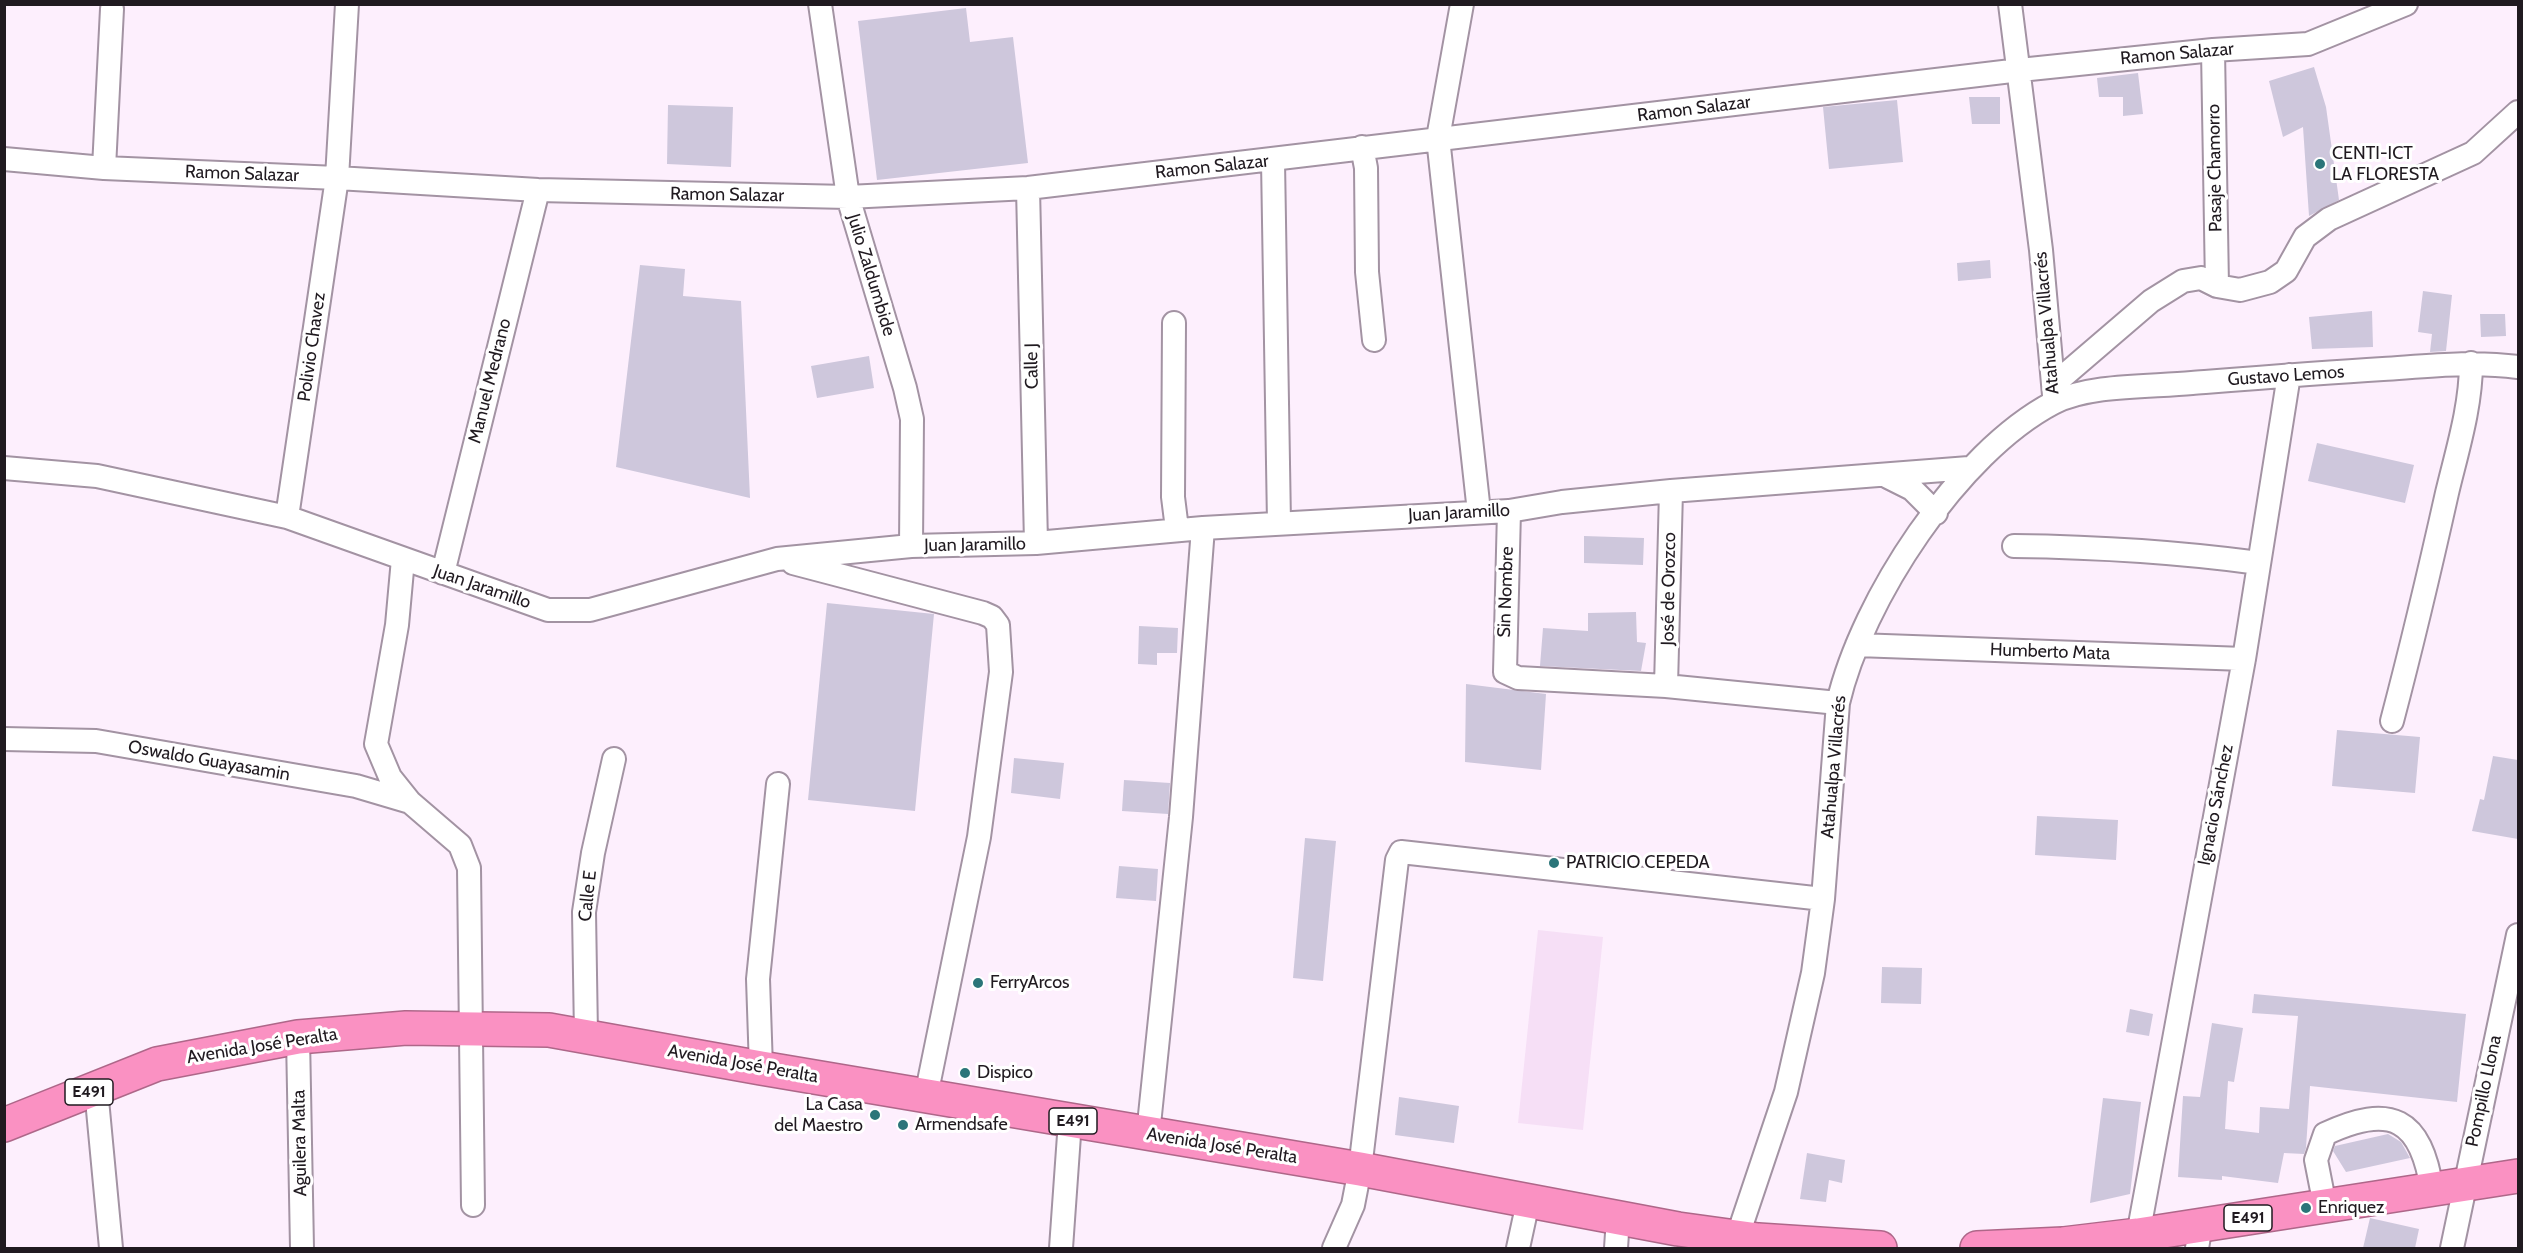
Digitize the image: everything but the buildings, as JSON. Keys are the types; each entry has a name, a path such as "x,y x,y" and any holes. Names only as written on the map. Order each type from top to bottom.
{"highway":[{"name":"Avenida José Peralta","path":"4,1125 173,1059 298,1037 406,1028 549,1030 1360,1169 1528,1202 1617,1233 1679,1239 1737,1238 1880,1248"},
{"name":"E491","path":"1977,1248 2199,1237 2325,1206 2518,1176"}],"street":[{"name":"Polivio Chavez","path":"287,517 337,178 347,4"},
{"name":"Julio Zaldumbide","path":"820,4 848,197 897,360 912,419 911,546"},
{"path":"1462,4 1438,138 1479,512"},
{"name":"Atahualpa Villacrés","path":"1737,1238 1786,1092 1813,973 1823,898 1838,703 1845,676 1857,645 1900,561 1969,468 2054,394 2020,70 2010,4"},
{"name":"Ramon Salazar","path":"4,159 104,168 337,178 538,190 848,197 1028,188 1273,161 1362,147 2020,70 2213,50 2308,44 2406,4"},
{"path":"104,168 112,9"},
{"name":"Pasaje Chamorro","path":"2213,50 2217,286"},
{"path":"2054,394 2151,301 2183,281 2201,279 2217,286 2240,290 2270,282 2286,271 2305,237 2329,219 2473,153 2518,112"},
{"path":"1362,147 1366,168 1367,272 1374,340"},
{"path":"1273,161 1279,523"},
{"name":"Calle J","path":"1028,188 1036,543"},
{"name":"Manuel Medrano","path":"443,573 538,190"},
{"path":"1174,322 1173,497 1177,530"},
{"path":"2392,721 2419,618 2454,464 2471,386 2471,363"},
{"name":"Gustavo Lemos","path":"2054,394 2471,363 2518,367"},
{"name":"Ignacio Sánchez","path":"2127,1240 2244,659 2289,375"},
{"name":"Juan Jaramillo","path":"4,468 97,476 287,517 548,610 590,609 777,559 911,546 1036,543 1203,528 1509,511 1562,502 1671,491 1888,477 1969,468"},
{"path":"1888,477 1912,489 1936,513"},
{"name":"José de Orozco","path":"1666,687 1671,491"},
{"name":"Sin Nombre","path":"1509,511 1505,672 1518,678 1666,687"},
{"path":"1148,1134 1182,817 1203,528"},
{"path":"2014,546 2080,547 2202,555 2259,563"},
{"path":"403,559 397,625 376,744 390,777 410,802 460,845 469,868 473,1205"},
{"path":"777,559 983,613 992,617 998,625 1000,672 979,837 926,1096"},
{"name":"Humberto Mata","path":"1857,645 2244,659"},
{"path":"1666,687 1838,703"},
{"name":"Oswaldo Guayasamin","path":"4,739 96,741 356,786 410,802"},
{"name":"Calle E","path":"586,1035 584,912 593,853 614,759"},
{"path":"761,1068 758,979 778,784"},
{"path":"1334,1248 1353,1205 1360,1169 1397,860 1401,852 1823,898"},
{"name":"Pompillo Llona","path":"2452,1248 2448,1188 2518,935"},
{"name":"Aguilera Malta","path":"298,1037 302,1248"},
{"path":"96,1089 111,1248"},
{"path":"2325,1206 2316,1160 2325,1134 2349,1122 2374,1118 2401,1122 2416,1138 2427,1160 2448,1188"},
{"path":"1061,1248 1070,1121"},
{"path":"1518,1248 1528,1202"}],"shaded area":[{"path":"1538,930 1603,937 1583,1130 1518,1123"}],"place":[{"name":"CENTI-ICT LA FLORESTA","path":"2320,164"},
{"name":"PATRICIO CEPEDA","path":"1554,863"},
{"name":"FerryArcos","path":"978,983"},
{"name":"Dispico","path":"965,1073"},
{"name":"La Casa del Maestro","path":"875,1115"},
{"name":"Armendsafe","path":"903,1125"},
{"name":"Enriquez","path":"2306,1208"}]}
